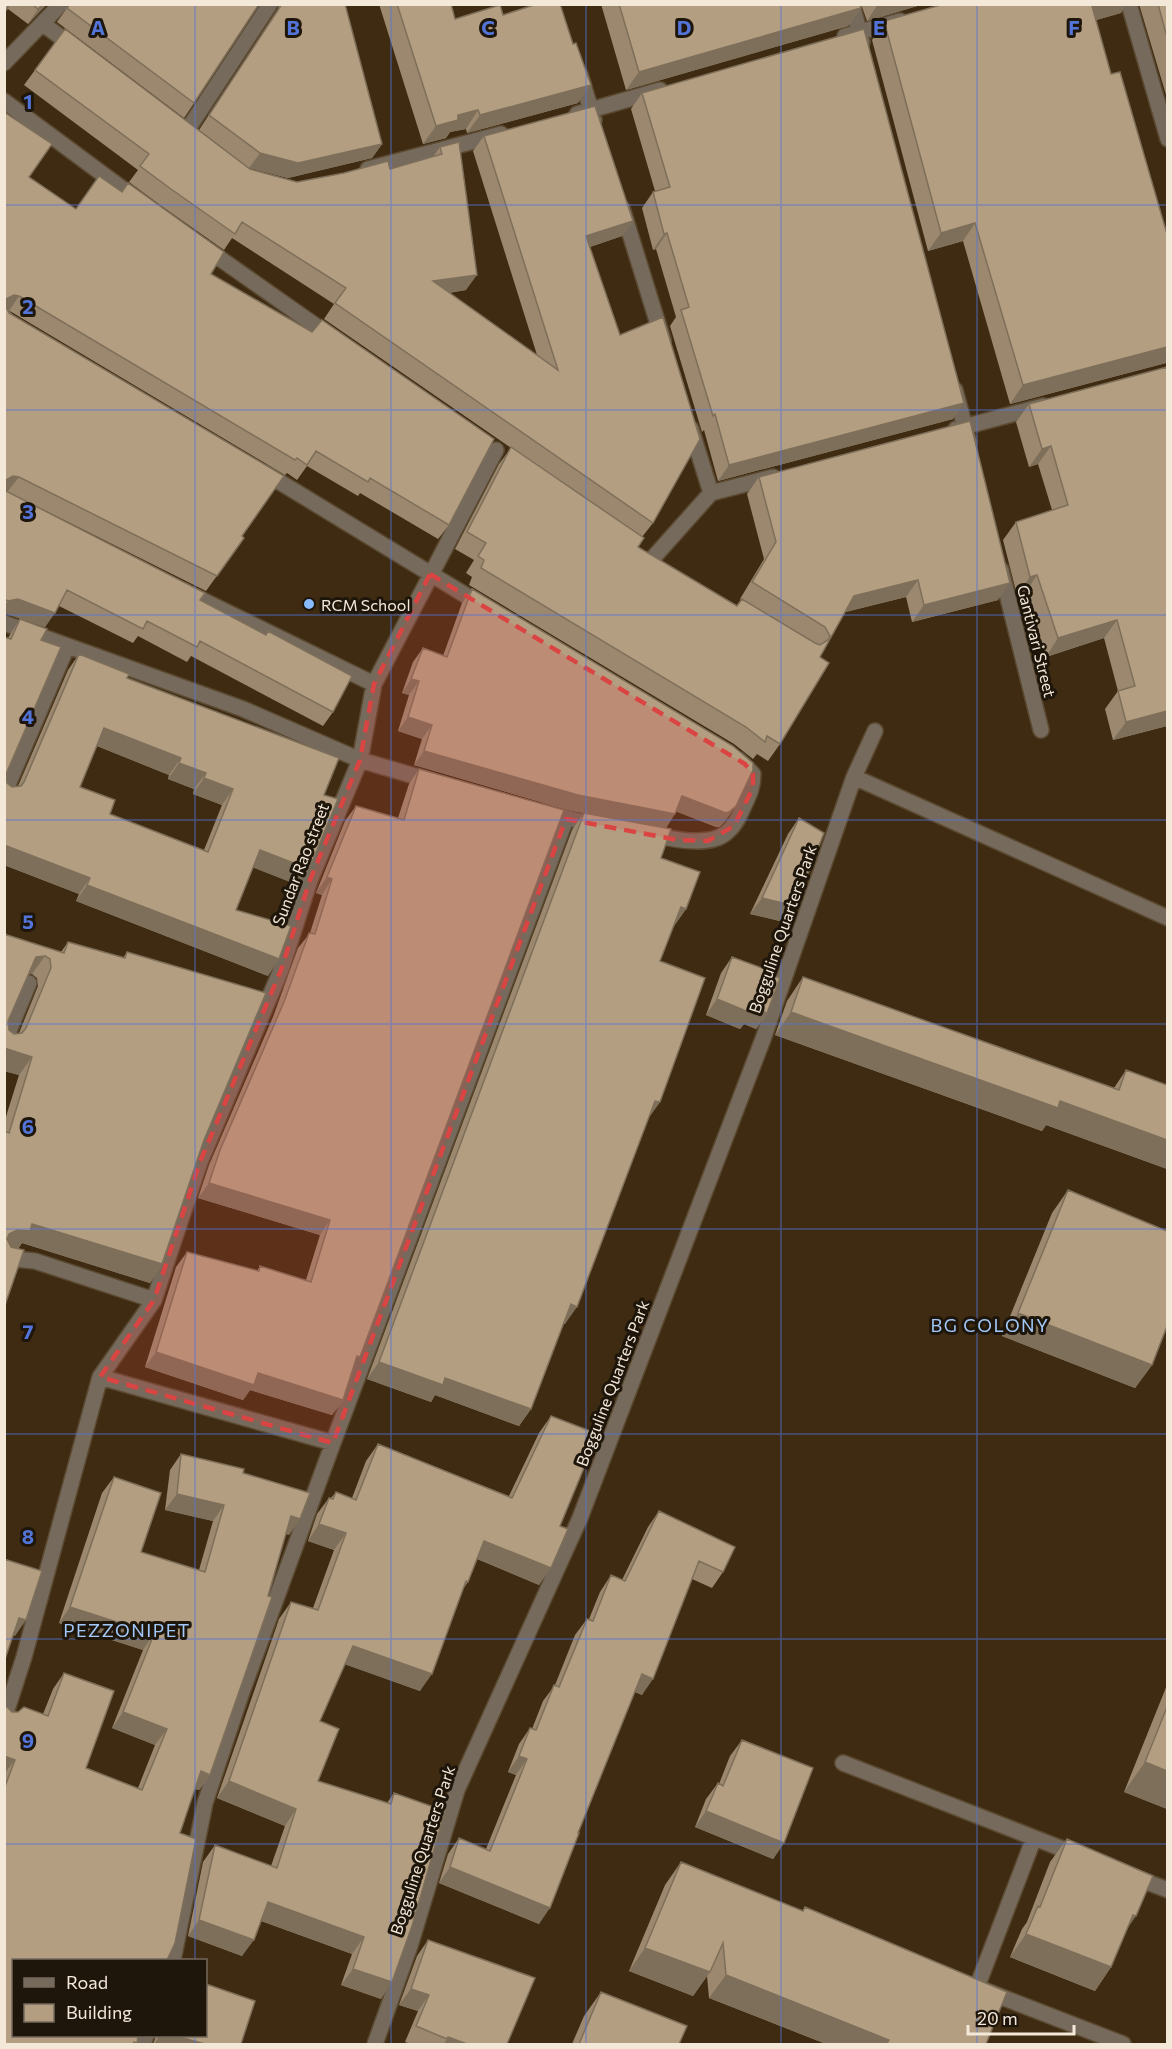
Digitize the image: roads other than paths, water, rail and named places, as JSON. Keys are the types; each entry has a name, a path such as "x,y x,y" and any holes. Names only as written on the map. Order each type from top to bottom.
{"street":[{"path":"4,63 61,4"},
{"path":"167,117 190,135 270,4"},
{"path":"852,4 866,55"},
{"path":"1129,4 1167,139"},
{"path":"826,42 916,17"},
{"path":"43,24 90,60"},
{"path":"575,57 598,132"},
{"path":"557,119 669,87"},
{"path":"4,101 154,213"},
{"path":"354,173 512,131"},
{"path":"615,189 668,358"},
{"path":"193,240 349,349"},
{"path":"950,370 974,460"},
{"path":"942,433 1055,402"},
{"path":"686,414 711,493"},
{"name":"Sundar Rao street","path":"4,1719 24,1657 100,1377 154,1300 200,1162 281,970 310,880 360,760 374,684 495,450"},
{"path":"251,464 500,615"},
{"path":"654,557 711,493 792,472"},
{"name":"Gantivari Street","path":"996,550 1041,730"},
{"path":"169,584 374,684"},
{"path":"4,623 243,709 360,760 452,786"},
{"path":"4,794 67,647"},
{"name":"Bogguline Quarters Park","path":"375,2044 410,1947 457,1790 580,1518 763,1039 854,777 875,731"},
{"path":"633,832 691,841 708,841 724,835 734,826 753,788 753,774 745,764 729,752"},
{"path":"854,777 1167,918"},
{"path":"532,809 566,819 611,827"},
{"path":"173,1959 205,1803 260,1640 566,819"},
{"path":"4,1043 29,983"},
{"path":"4,1258 35,1261 154,1300"},
{"path":"100,1377 333,1443"},
{"path":"843,1763 1090,1860"},
{"path":"1034,1838 971,1984 1123,2044"},
{"path":"1112,1868 1167,1890"}],"place":[{"name":"RCM School","path":"309,604"}],"district":[{"name":"BG COLONY","path":"990,1325"},
{"name":"PEZZONIPET","path":"127,1630"}]}
